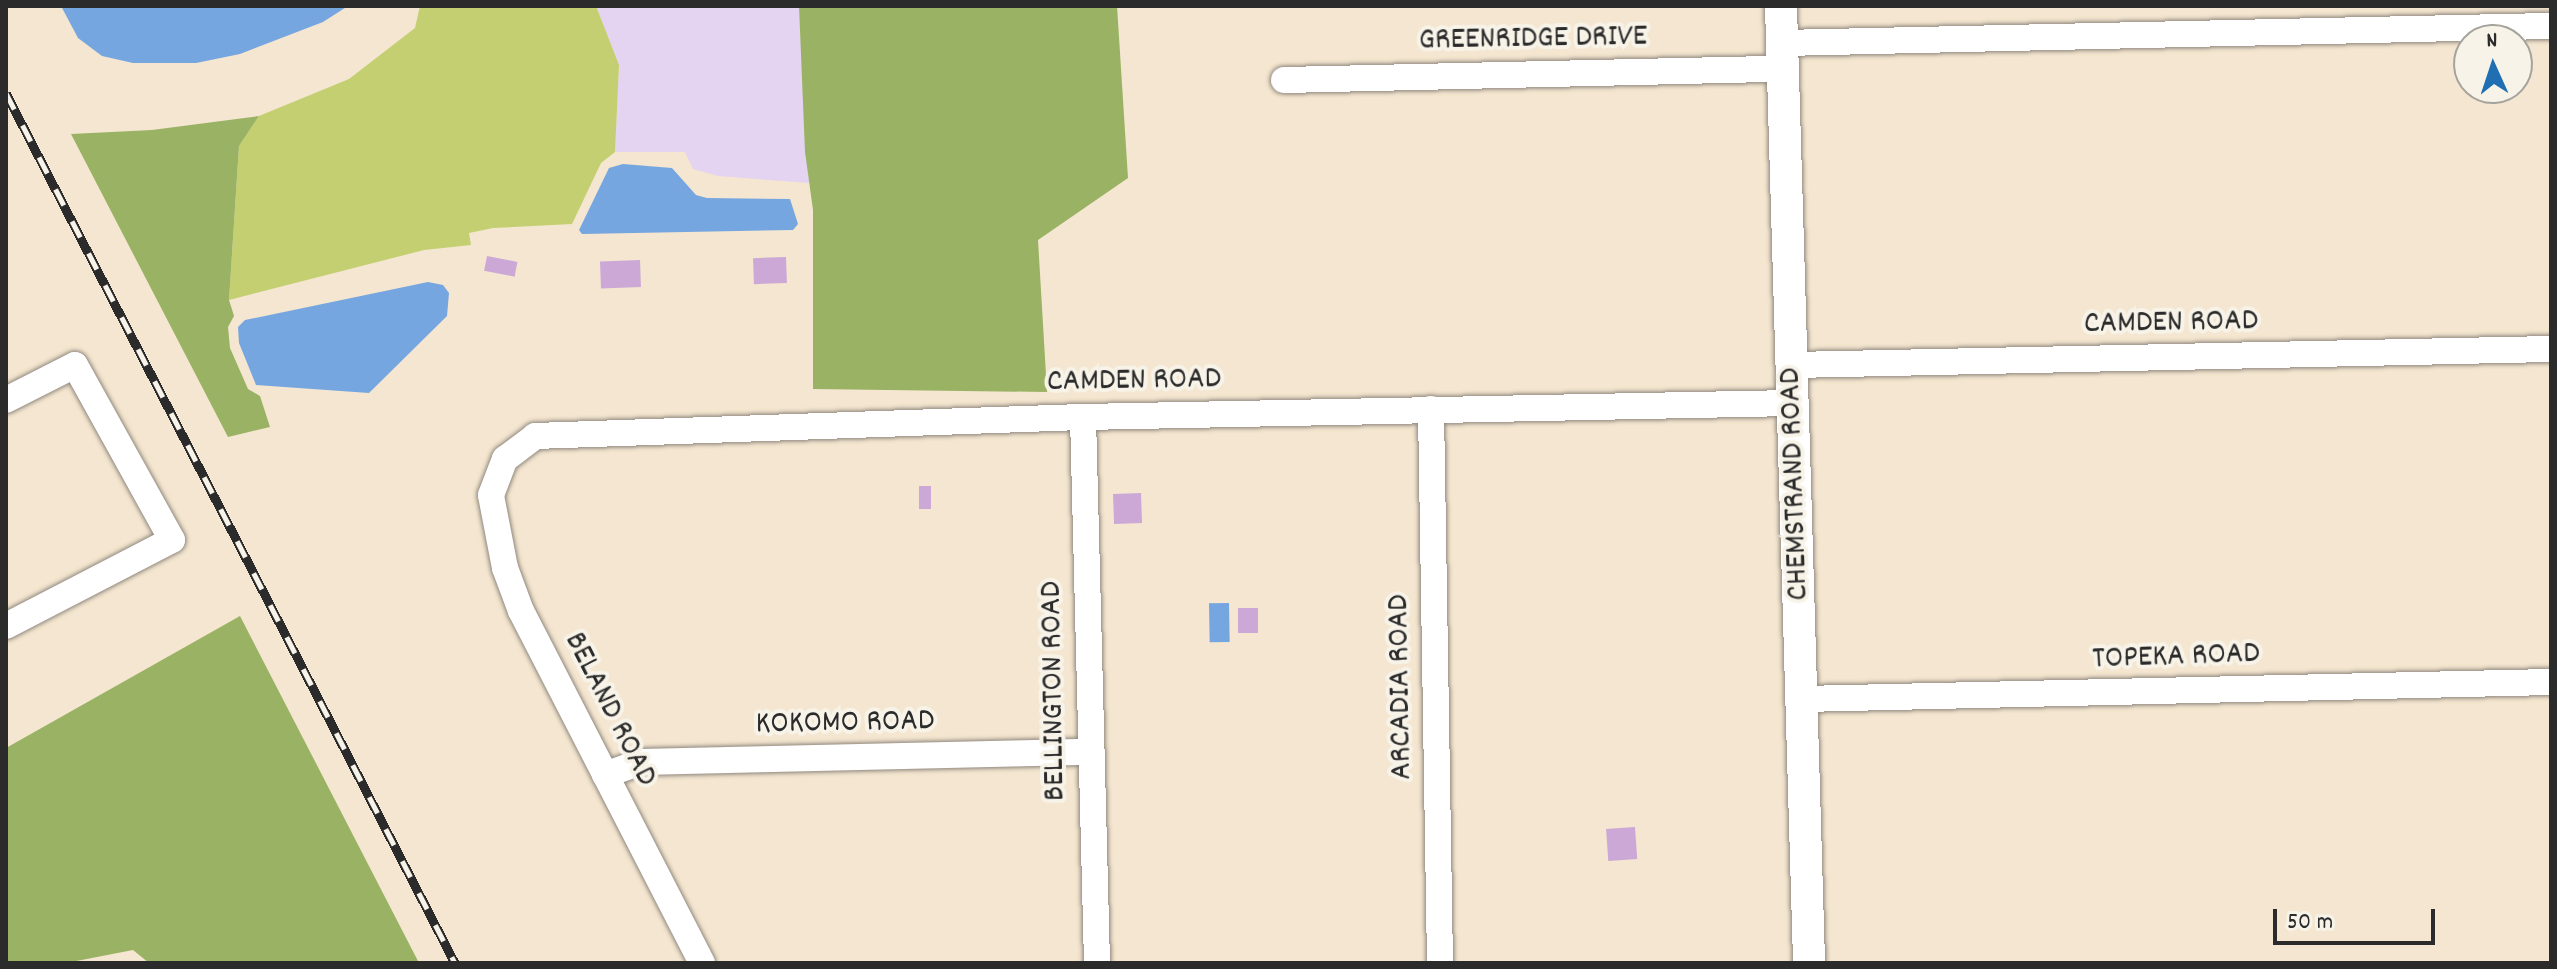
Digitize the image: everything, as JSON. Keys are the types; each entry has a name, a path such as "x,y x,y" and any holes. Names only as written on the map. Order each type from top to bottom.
{"street":[{"name":"CHEMSTRAND ROAD","path":"1781,6 1809,963"},
{"name":"GREENRIDGE DRIVE","path":"1284,80 1783,56 2551,26"},
{"name":"CAMDEN ROAD","path":"1793,365 2551,349"},
{"path":"6,400 75,365 172,540 6,626"},
{"name":"CAMDEN ROAD","path":"495,476 519,445 555,432 1083,417 1794,403"},
{"name":"ARCADIA ROAD","path":"1431,409 1440,963"},
{"name":"BELLINGTON ROAD","path":"1083,417 1089,752 1097,963"},
{"name":"BELAND ROAD","path":"495,476 491,495 505,568 521,611 702,963"},
{"name":"TOPEKA ROAD","path":"1802,699 2551,682"},
{"name":"KOKOMO ROAD","path":"605,775 641,762 1089,752"}],"shaded area":[{"path":"596,6 799,6 809,183 718,176 693,169 685,152 615,152 619,65"}],"green space":[{"path":"420,6 596,6 619,65 615,152 601,163 572,224 493,228 469,233 471,245 424,250 229,300 239,146 259,116 349,79 415,28"},
{"path":"799,6 1117,6 1128,178 1038,240 1047,392 813,389 813,210 805,152"},
{"path":"259,116 239,146 229,300 234,316 228,327 230,348 248,389 260,396 270,427 228,437 71,134 152,130"},
{"path":"240,616 419,963 149,963 133,950 66,963 6,963 6,748"}],"water":[{"path":"61,6 348,6 323,22 240,54 196,63 133,63 102,56 78,38"},
{"path":"623,164 672,168 696,195 707,198 790,199 798,224 793,230 582,234 579,230 609,168"},
{"path":"428,282 443,285 449,293 447,316 369,393 256,385 239,343 238,327 245,320"},
{"path":"1209,603 1229,603 1230,642 1210,642"}],"building":[{"path":"487,256 517,262 515,277 484,271"},
{"path":"786,257 787,283 754,284 753,258"},
{"path":"640,260 641,287 601,288 600,261"},
{"path":"919,486 931,486 931,509 919,509"},
{"path":"1141,493 1142,523 1114,524 1113,494"},
{"path":"1238,608 1258,608 1258,633 1238,633"},
{"path":"1635,827 1637,859 1608,861 1606,829"}],"railway":[{"path":"6,93 455,963"}]}
